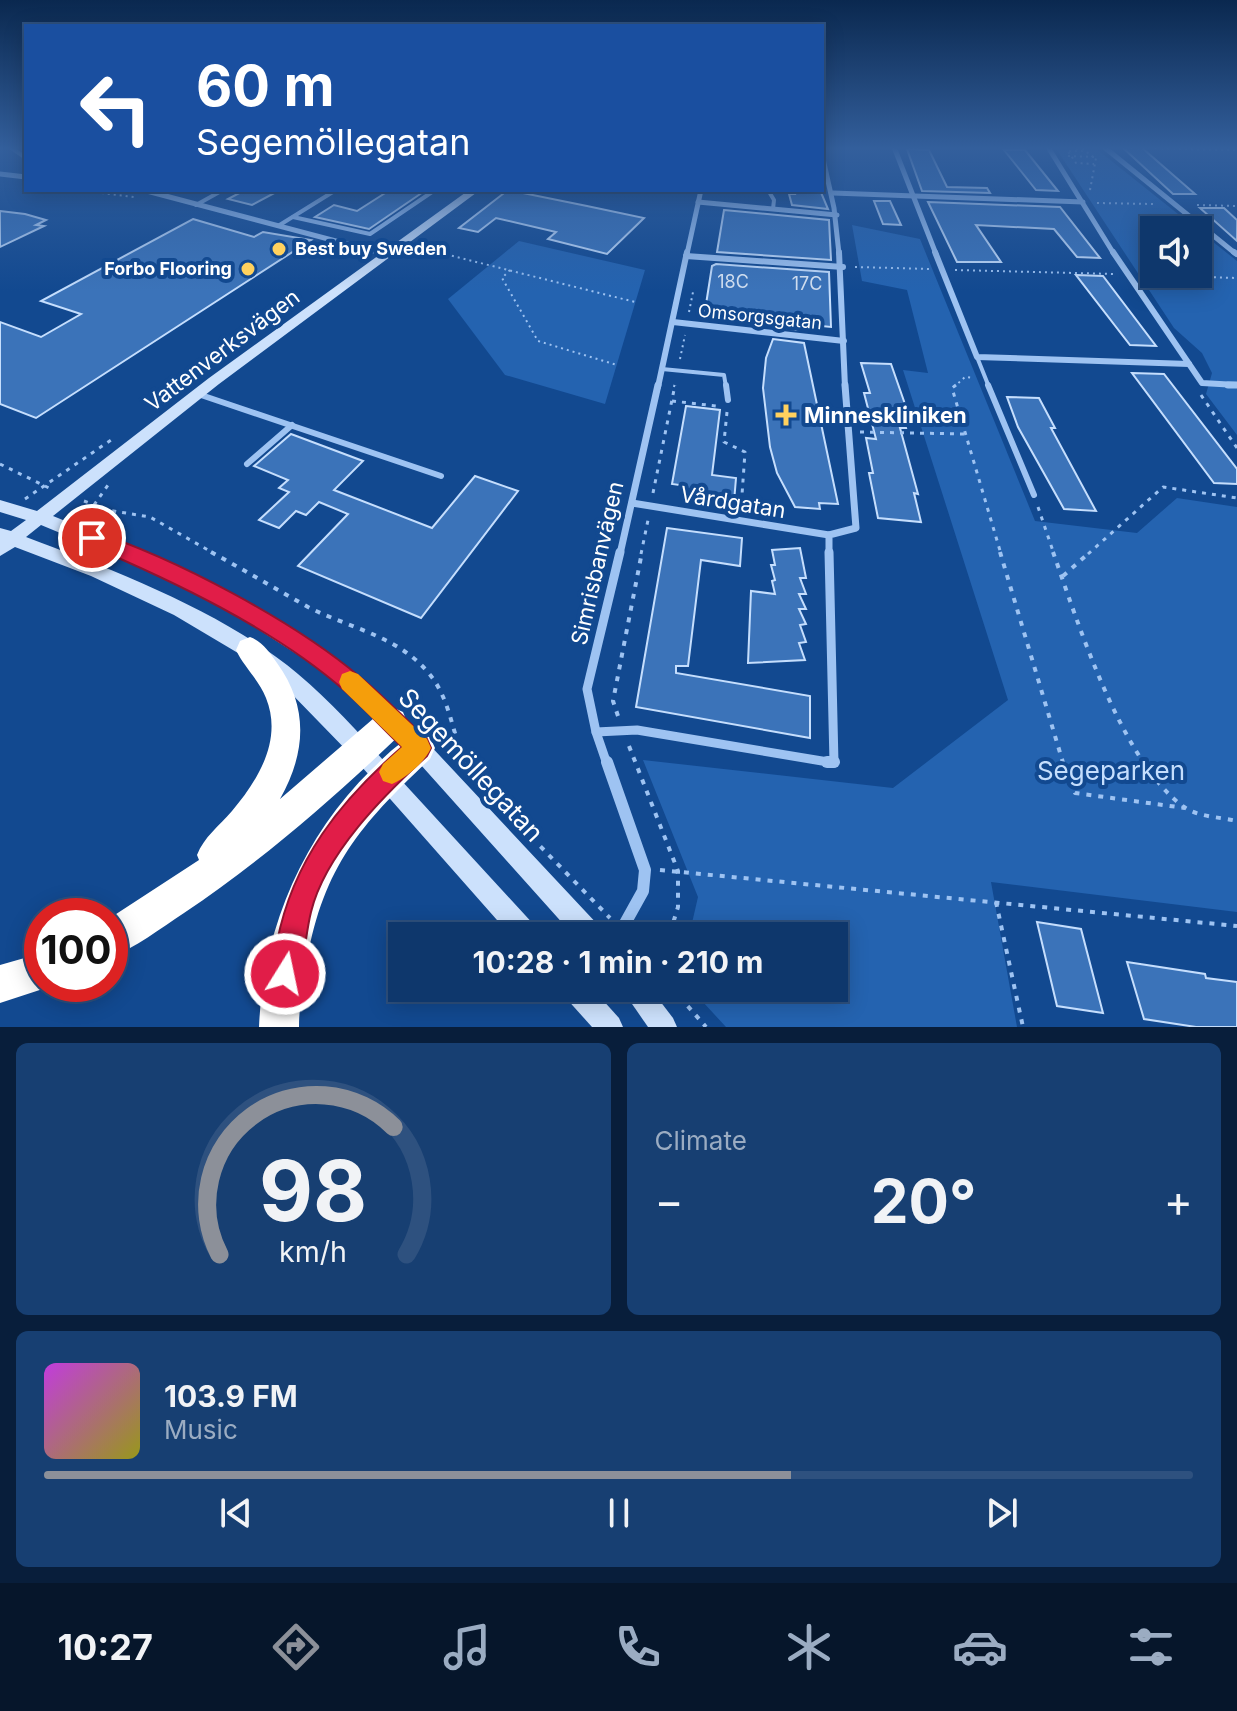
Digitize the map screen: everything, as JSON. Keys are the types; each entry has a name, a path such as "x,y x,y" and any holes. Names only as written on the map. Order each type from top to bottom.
{"highway":[{"path":"151,914 239,831 267,790 283,758 288,729 281,698 250,650"},
{"path":"128,928 281,820 392,722"},
{"path":"279,1027 297,911 312,873 339,830 370,791 419,748"},
{"path":"0,984 24,977"}],"street":[{"path":"160,195 387,254"},
{"name":"Vattenverksvägen","path":"4,541 40,518 198,394 468,195"},
{"name":"Simrisbanvägen","path":"626,922 643,891 645,870 596,732 587,689 632,503 700,195"},
{"path":"596,732 637,730 834,763 829,535 856,528 844,341 843,267 833,195"},
{"path":"884,195 1086,202"},
{"path":"1081,195 1127,275 1202,383 1237,385"},
{"path":"1164,195 1237,254"},
{"path":"912,196 977,357 1189,364"},
{"path":"698,202 837,215"},
{"path":"686,256 843,267"},
{"name":"Omsorgsgatan","path":"673,322 844,341"},
{"name":"Vårdgatan","path":"632,503 829,535"},
{"name":"Segemöllegatan","path":"0,506 40,518 170,571 228,601 339,674 419,748 578,922"},
{"path":"4,541 97,571 180,610 250,650 291,680 361,751 514,922"},
{"path":"588,1002 610,1027"},
{"path":"645,1002 664,1027"}],"lane":[{"path":"196,205 214,195"},
{"path":"278,226 328,195"},
{"path":"293,217 370,234 428,195"},
{"path":"771,195 773,209"},
{"path":"977,357 1034,495"},
{"path":"662,369 724,375 728,400"},
{"path":"198,394 441,476"},
{"path":"247,464 292,425"}],"path":[{"path":"1087,195 1086,202 1237,206"},
{"path":"402,243 635,302"},
{"path":"673,922 678,907 678,871 613,701 698,256"},
{"path":"843,267 1237,278"},
{"path":"510,270 502,278 538,341 617,365"},
{"path":"986,378 965,377 952,388 1064,766 1075,793 1185,808 1237,821"},
{"path":"1202,383 1201,397 1237,448"},
{"path":"672,401 728,407 724,442 745,452 740,521"},
{"path":"850,431 899,435 964,434"},
{"path":"0,464 46,487"},
{"path":"1062,577 1163,487 1237,498"},
{"path":"1034,495 1062,577 1111,699 1152,776 1185,808"},
{"path":"678,871 1237,926"},
{"path":"996,901 1023,1027"},
{"path":"684,1002 706,1027"}],"green space":[{"path":"1087,195 1154,195 1181,216 1140,216 1140,276"},
{"name":"Segeparken","path":"852,225 920,239 1035,521 1137,533 1177,498 1237,507 1237,912 991,882 1017,1027 726,1027 703,1002 848,1002 848,922 692,922 698,897 643,760 893,788 1008,700 903,370 928,373 907,290 862,281"},
{"path":"519,241 645,270 605,404 505,375 448,299"},
{"path":"1212,241 1237,261 1237,435 1206,394 1212,373 1202,353 1174,328 1148,288 1212,288"}],"building":[{"path":"236,195 271,195 252,205 228,199"},
{"path":"382,195 419,195 369,229 315,217 334,205 357,211"},
{"path":"502,195 532,195 644,218 607,254 548,239 556,232 496,218 478,232 459,228"},
{"path":"789,195 822,195 828,209 792,205"},
{"path":"874,201 890,201 901,225 883,224"},
{"path":"928,202 1060,207 1100,258 1077,257 1054,229 976,225 1001,262 957,262"},
{"path":"1200,208 1224,208 1237,220 1237,241 1212,216"},
{"path":"724,210 829,220 831,260 717,252"},
{"path":"0,211 46,220 36,225 44,226 0,247"},
{"path":"193,219 254,237 263,232 311,240 36,418 0,404 0,322 41,337 81,314 41,301"},
{"path":"712,266 829,272 831,327 801,324 802,330 778,328 779,325 769,322 704,317"},
{"path":"1076,275 1103,276 1156,346 1130,345"},
{"path":"773,339 804,343 838,504 819,503 820,509 795,507 777,473 770,447 763,388 766,358"},
{"path":"861,363 891,364 906,407 900,407 906,428 900,428 918,494 914,493 921,522 878,518 866,438 876,439 864,393 870,393"},
{"path":"1132,373 1164,374 1237,469 1237,484 1214,483"},
{"path":"1007,397 1039,398 1055,428 1051,428 1096,511 1064,509 1018,427"},
{"path":"686,406 720,410 712,475 736,478 734,502 685,495 687,486 672,484"},
{"path":"291,434 363,461 334,490 432,528 475,476 518,491 421,618 298,566 348,514 319,502 306,515 296,511 279,528 259,520 289,492 279,488 288,480 254,466"},
{"path":"667,528 742,538 740,566 701,560 688,666 676,666 676,673 810,696 810,738 636,707"},
{"path":"800,548 806,578 800,578 806,594 799,594 806,609 799,609 806,624 800,625 806,642 799,643 805,660 748,663 751,591 775,594 772,550"},
{"path":"1037,922 1081,929 1103,1013 1057,1006"},
{"path":"1127,962 1237,982 1237,1027 1196,1027 1144,1019"}],"slow traffic":[{"path":"350,682 419,748 392,772"}],"place":[{"name":"Best buy Sweden","path":"279,249"},
{"name":"Forbo Flooring","path":"248,269"},
{"name":"Minneskliniken","path":"786,415"}],"route":[{"path":"92,538 170,571 273,628 351,682 419,748 370,791 339,830 312,873 297,911 285,974"}]}
